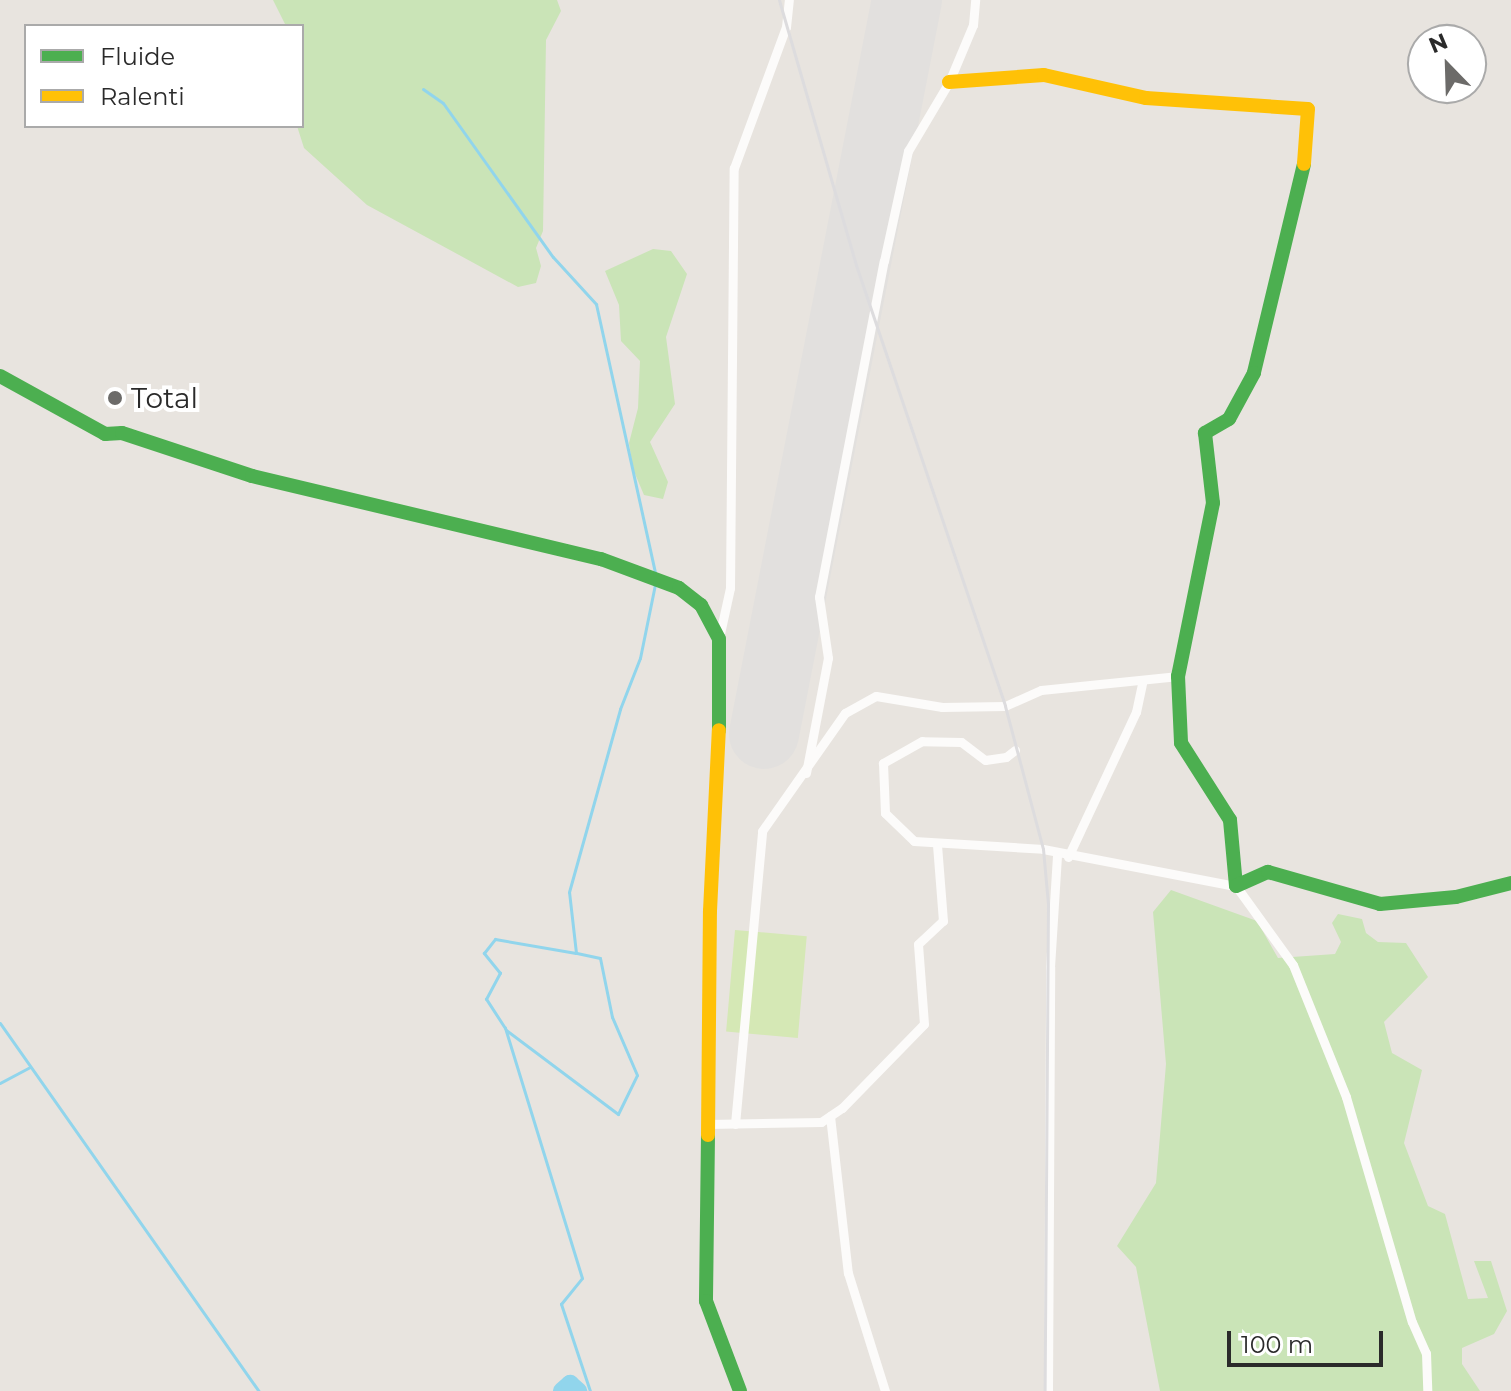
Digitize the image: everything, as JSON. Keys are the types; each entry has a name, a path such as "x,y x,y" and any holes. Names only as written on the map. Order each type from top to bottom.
{"main road":[{"path":"949,82 1044,75 1146,98 1308,109 1303,185 1254,373 1229,419 1205,433 1213,503 1178,676 1181,743 1230,820 1236,886 1268,872 1380,904 1456,897 1511,883"},
{"path":"0,376 105,434 122,433 252,476 601,559 679,588 701,605 719,639 721,764 712,868 706,1301 740,1391"}],"street":[{"path":"719,639 730,588 734,168 786,27 789,0"},
{"path":"806,773 828,658 819,597 908,151 949,82 973,25 975,0"},
{"path":"735,1124 762,831 776,804 806,773 845,713 876,696 942,707 1005,706 1041,690 1142,683 1178,676"},
{"path":"1068,857 1136,712 1142,683"},
{"path":"1015,750 1006,757 985,760 961,742 922,741 883,763 885,813 914,841 965,848 988,843 1043,849 1057,856 1155,868 1236,886 1293,965 1346,1097 1412,1322 1426,1353 1427,1391"},
{"path":"708,1124 821,1122 924,1024 918,944 943,921 937,845"},
{"path":"1048,1391 1050,967 1057,856"},
{"path":"830,1116 848,1273 885,1391"}],"green space":[{"path":"273,0 557,0 561,11 546,40 543,231 536,248 541,266 536,283 518,287 367,205 304,148 298,128 304,128 304,24 285,24"},
{"path":"653,249 671,251 687,274 666,337 675,404 650,442 668,482 663,499 644,495 633,469 629,443 638,408 640,361 621,341 619,305 605,271"},
{"path":"1171,890 1257,921 1278,958 1335,954 1341,942 1332,923 1338,914 1362,919 1366,933 1378,942 1406,943 1428,977 1384,1022 1392,1053 1422,1070 1404,1143 1428,1206 1445,1214 1468,1299 1488,1298 1474,1261 1491,1261 1507,1311 1494,1334 1462,1348 1462,1364 1480,1391 1160,1391 1136,1267 1117,1246 1156,1183 1166,1064 1153,912"},
{"path":"735,930 807,936 798,1038 726,1032"}],"waterway":[{"path":"423,89 443,103 553,257 596,304 655,573"},
{"path":"590,1391 561,1304 582,1278 505,1028 486,999 500,973 484,953 495,939 576,953 569,892 620,709 640,658 655,584"},
{"path":"506,1030 618,1114 637,1075 612,1017 600,958 576,953"},
{"path":"0,1023 259,1391"},
{"path":"0,1083 30,1067"},
{"path":"562,1391 570,1384 578,1391"}],"runway":[{"path":"764,734 907,0"}],"railway":[{"path":"779,0 856,265 1005,706 1043,849 1048,904 1045,1391"}],"traffic: fast":[{"path":"1304,164 1254,373 1229,419 1205,433 1213,503 1178,676 1181,743 1230,820 1236,886 1268,872 1380,904 1456,897 1511,883"},
{"path":"0,376 105,434 122,433 252,476 601,559 679,588 701,605 719,639 719,730"},
{"path":"708,1135 706,1301 740,1391"}],"traffic: slow":[{"path":"949,82 1044,75 1146,98 1308,109 1304,164"},
{"path":"708,1135 710,911 719,730"}],"place":[{"name":"Total","path":"115,398"}]}
